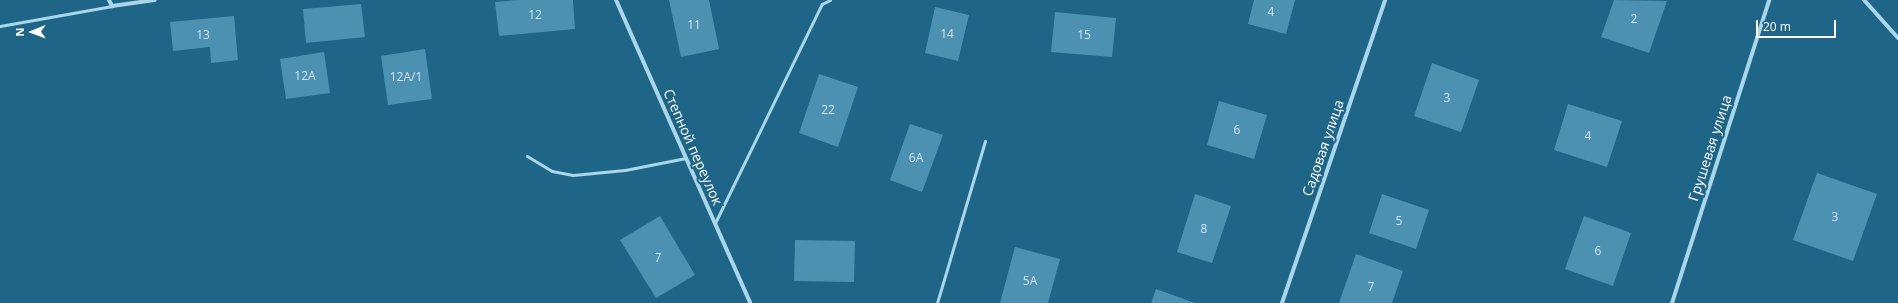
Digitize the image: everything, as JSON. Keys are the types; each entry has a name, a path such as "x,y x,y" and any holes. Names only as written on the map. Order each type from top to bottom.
{"street":[{"path":"109,0 112,6 155,0"},
{"name":"Степной переулок","path":"616,0 750,303"},
{"name":"Садовая улица","path":"1282,303 1384,0"},
{"name":"Грушевая улица","path":"1672,303 1769,0"},
{"path":"1864,0 1898,38"}],"lane":[{"path":"715,223 822,4 830,0"},
{"path":"0,26 112,6"},
{"path":"937,303 985,141"},
{"path":"527,156 552,171 573,175 618,171 686,158"}],"building":[{"path":"518,0 573,0 575,29 499,36 495,2"},
{"path":"669,0 709,0 719,49 681,57"},
{"path":"1254,0 1295,0 1286,34 1248,24"},
{"path":"1614,0 1667,1 1649,53 1601,37"},
{"path":"361,4 365,37 306,43 303,9"},
{"path":"935,7 969,15 958,61 925,53"},
{"path":"1055,12 1116,18 1112,57 1051,52"},
{"path":"234,16 238,60 211,63 210,47 173,51 170,22"},
{"path":"425,49 432,99 388,105 381,56"},
{"path":"324,52 330,93 286,99 280,59"},
{"path":"1432,63 1479,80 1461,132 1414,116"},
{"path":"819,74 858,87 838,147 799,133"},
{"path":"1219,101 1267,115 1254,159 1207,145"},
{"path":"1568,104 1622,121 1607,167 1554,150"},
{"path":"910,124 943,135 922,192 890,180"},
{"path":"1817,173 1877,194 1853,261 1793,240"},
{"path":"1195,194 1231,206 1212,263 1177,252"},
{"path":"1382,194 1429,210 1416,249 1369,233"},
{"path":"660,216 695,275 656,298 620,240"},
{"path":"1584,216 1631,233 1613,286 1565,269"},
{"path":"795,240 855,241 854,282 794,281"},
{"path":"1015,247 1060,259 1048,303 1000,303"},
{"path":"1356,254 1403,271 1392,303 1339,303"},
{"path":"1156,289 1195,303 1151,303"}]}
